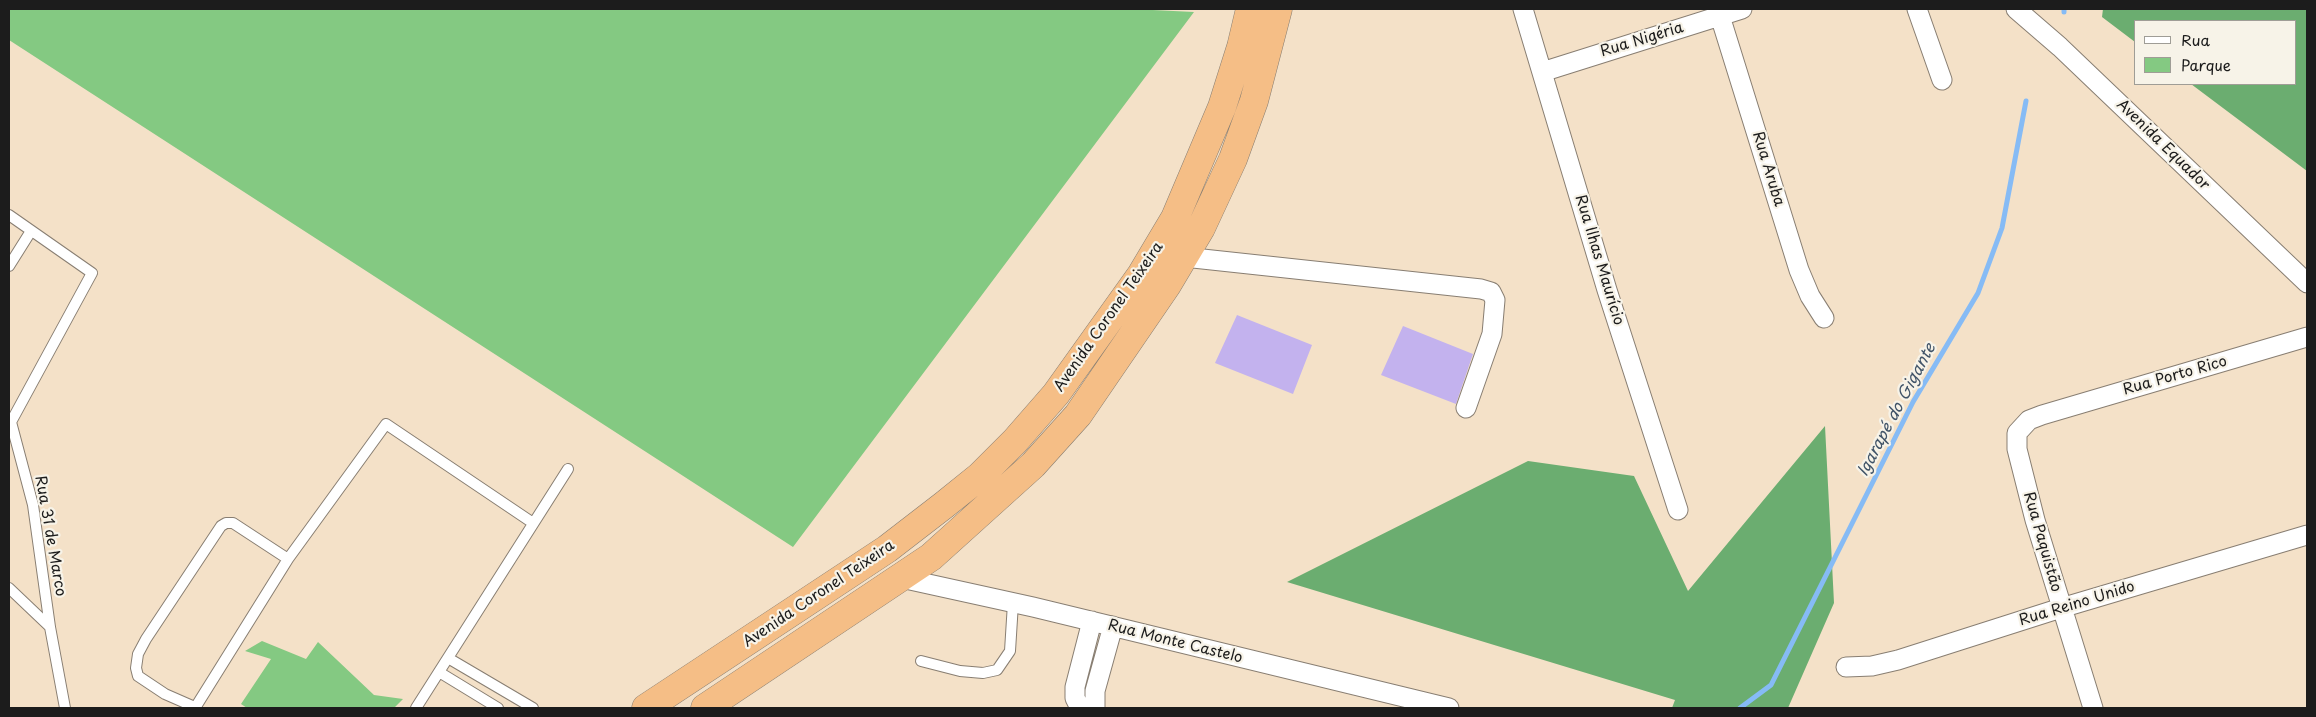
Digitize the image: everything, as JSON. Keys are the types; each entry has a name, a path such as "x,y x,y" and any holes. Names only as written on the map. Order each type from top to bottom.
{"highway":[{"name":"Avenida Coronel Teixeira","path":"646,708 887,549 923,522 980,476 1015,441 1056,394 1071,376 1141,275 1175,218 1222,107 1241,47 1250,9"},
{"name":"Avenida Coronel Teixeira","path":"705,708 931,557 1033,465 1072,422 1167,285 1201,228 1233,159 1254,101 1278,9"}],"street":[{"name":"Rua Ilhas Maurício","path":"1522,9 1607,290 1678,510"},
{"name":"Rua Nigéria","path":"1542,72 1742,9"},
{"path":"1917,9 1942,80"},
{"name":"Avenida Equador","path":"2016,9 2060,47 2307,283"},
{"name":"Rua Aruba","path":"1720,16 1799,270 1810,296 1824,318"},
{"path":"1184,257 1471,288 1491,292 1496,300 1492,334 1466,408"},
{"name":"Rua Porto Rico","path":"2042,415 2307,337"},
{"name":"Rua Paquistão","path":"2042,415 2029,420 2017,433 2017,449 2032,512 2093,708"},
{"name":"Rua Reino Unido","path":"1846,667 1872,666 1898,660 2061,608 2307,534"},
{"name":"Rua Monte Castelo","path":"901,578 1092,621 1449,708"},
{"path":"1080,708 1075,698 1075,687 1092,621"},
{"path":"1095,708 1095,691 1113,626"}],"lane":[{"path":"9,215 92,273 10,421"},
{"path":"9,266 31,231"},
{"name":"Rua 31 de Marco","path":"10,421 33,505 50,627 65,708"},
{"path":"288,559 233,524 226,523 221,526 138,654 136,668 138,676 165,694 196,708 288,559 386,424 533,523"},
{"path":"416,708 568,469"},
{"path":"9,588 50,627"},
{"path":"922,661 983,673 997,670 1010,650 1013,603"},
{"path":"448,658 533,708"},
{"path":"439,672 498,708"}],"green space":[{"path":"9,9 1132,9 1194,12 793,547 9,40"},
{"path":"2103,9 2307,9 2307,171 2192,85 2296,85 2296,20 2134,20 2134,41 2102,17"},
{"path":"1825,426 1834,603 1788,708 1672,708 1675,700 1287,582 1528,461 1634,476 1688,591"},
{"path":"262,641 306,659 318,642 374,695 403,699 394,708 247,708 241,704 271,659 245,651"}],"building":[{"path":"1237,315 1312,345 1293,394 1215,363"},
{"path":"1403,326 1473,354 1456,404 1381,375"}],"waterway":[{"name":"Igarapé do Gigante","path":"1740,708 1771,685 1913,402 1978,293 2002,228 2026,101"}]}
